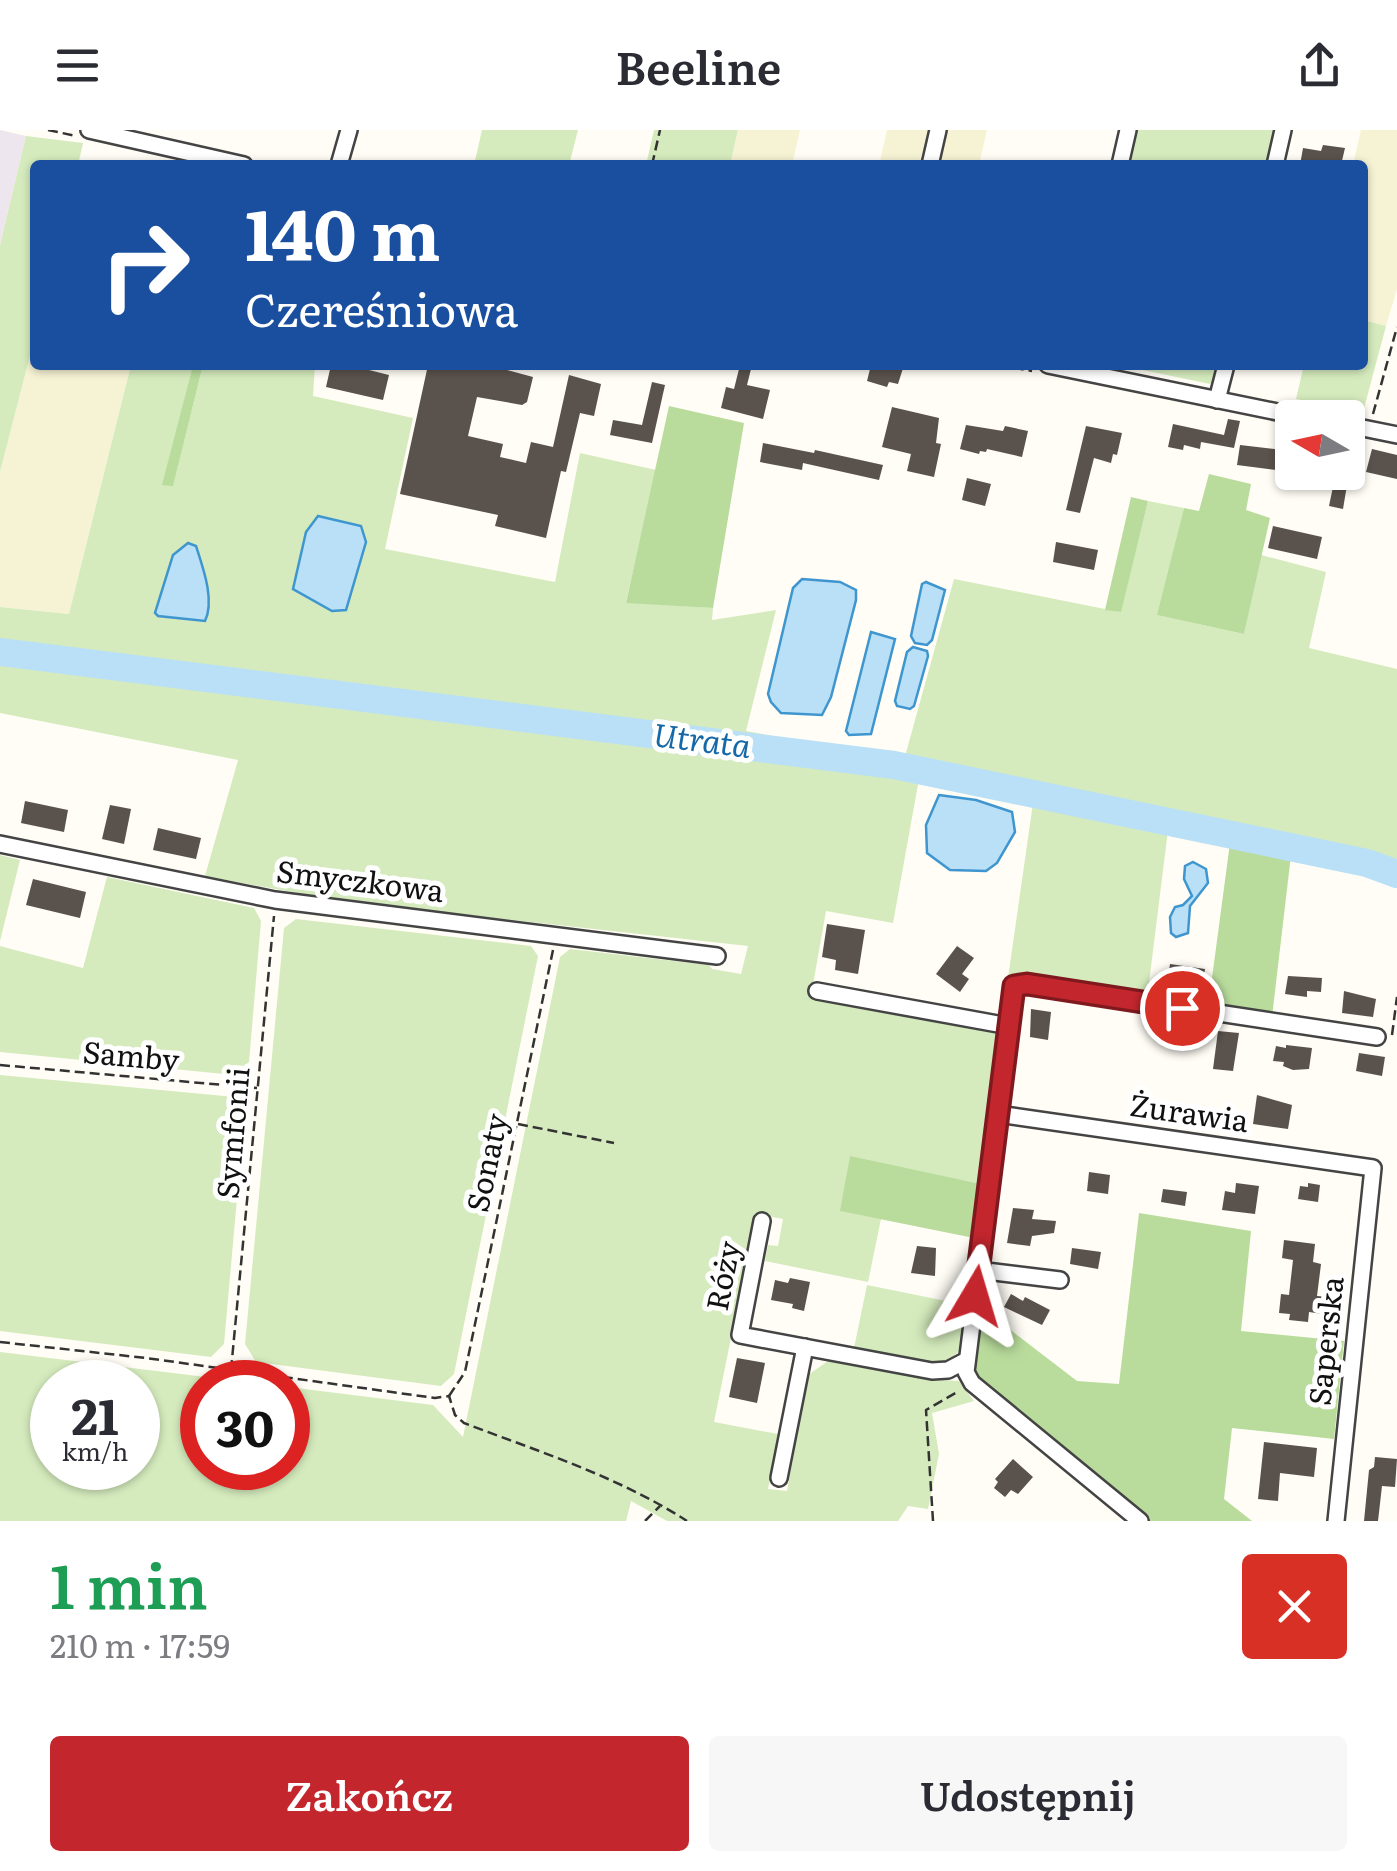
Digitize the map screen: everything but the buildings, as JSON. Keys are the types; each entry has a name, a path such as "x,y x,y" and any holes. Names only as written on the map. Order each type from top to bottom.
{"street":[{"path":"90,130 221,160"},
{"path":"166,148 170,130"},
{"path":"340,160 349,130"},
{"path":"931,160 938,130"},
{"path":"1121,160 1128,130"},
{"path":"1276,160 1283,130"},
{"path":"1085,370 1275,411"},
{"path":"1218,400 1225,370"},
{"path":"1365,429 1397,435"},
{"name":"Smyczkowa","path":"0,844 276,900 717,956"},
{"path":"1140,1521 972,1382 966,1372 1014,986 1027,984 1377,1037"},
{"path":"817,991 1009,1026"},
{"name":"Żurawia","path":"998,1114 1373,1168"},
{"name":"Saperska","path":"1336,1521 1373,1168"},
{"name":"Róży","path":"762,1221 740,1334 932,1371 948,1370 967,1360"},
{"path":"978,1270 1060,1280"},
{"path":"779,1478 805,1347"}],"path":[{"path":"653,160 660,130"},
{"path":"1368,430 1397,327"},
{"name":"Symfonii","path":"232,1360 276,900"},
{"name":"Sonaty","path":"449,1396 466,1372 556,934"},
{"path":"1377,1037 1392,1035 1397,997"},
{"name":"Samby","path":"0,1065 258,1088"},
{"path":"517,1123 614,1144"},
{"path":"0,1342 180,1364"},
{"path":"310,1381 435,1398 449,1396 455,1415 464,1423 575,1465 662,1504 688,1521"},
{"path":"933,1521 926,1410 972,1382"},
{"path":"645,1521 662,1504"}],"shaded area":[{"path":"0,130 26,136 0,245"},
{"path":"738,130 800,130 793,160 731,160"},
{"path":"887,130 929,130 921,160 880,160"},
{"path":"947,130 987,130 980,160 939,160"},
{"path":"1361,130 1397,130 1397,289 1386,326 1368,321 1368,160 1354,160"},
{"path":"30,355 30,370 130,370 69,614 0,607 0,472"}],"green space":[{"path":"482,130 578,130 570,160 475,160"},
{"path":"654,130 738,130 731,160 647,160"},
{"path":"1137,130 1276,130 1269,160 1129,160"},
{"path":"26,136 83,143 79,160 30,160 30,355 0,472 0,245"},
{"path":"1368,321 1386,326 1365,405 1365,400 1296,399 1303,370 1368,370"},
{"path":"130,370 192,370 163,485 173,485 202,370 315,370 313,396 413,418 385,549 555,582 580,453 656,470 626,602 713,608 712,620 776,610 746,731 904,760 954,579 1120,612 1148,501 1184,508 1158,615 1244,634 1261,555 1326,572 1309,648 1397,669 1397,880 1168,830 1147,999 1008,978 1033,803 919,779 893,923 826,911 811,996 1000,1031 981,1184 850,1157 841,1211 881,1219 868,1282 765,1261 768,1245 778,1246 783,1219 756,1214 714,1422 778,1434 768,1489 787,1491 808,1375 828,1361 926,1379 959,1381 974,1401 932,1413 939,1454 928,1509 908,1506 898,1521 667,1521 631,1501 626,1521 0,1521 0,1352 66,1360 30,1360 30,1490 160,1490 160,1371 180,1374 180,1490 310,1490 310,1390 433,1405 463,1437 560,957 570,949 709,965 712,969 741,974 748,946 341,901 205,876 238,760 0,713 0,607 69,614"},
{"path":"192,370 202,370 173,486 162,485"},
{"path":"1143,370 1219,370 1210,384"},
{"path":"669,406 744,423 713,608 626,603"},
{"path":"1209,474 1251,484 1246,510 1270,518 1244,634 1157,615 1184,508 1199,511"},
{"path":"1131,497 1148,501 1121,612 1105,610"},
{"path":"1230,843 1291,855 1272,1017 1208,1008"},
{"path":"0,855 20,860 0,941"},
{"path":"107,877 254,908 261,921 249,1062 234,1075 0,1052 0,946 83,968"},
{"path":"296,919 531,946 538,956 454,1374 441,1386 310,1369 310,1360 255,1360 245,1344 284,928"},
{"path":"0,1075 235,1097 245,1109 224,1344 211,1357 0,1331"},
{"path":"850,1156 981,1184 974,1238 840,1211"},
{"path":"1139,1213 1251,1231 1241,1331 1344,1341 1334,1439 1232,1428 1224,1499 1252,1521 1150,1521 973,1373 982,1308 1077,1381 1119,1384"},
{"path":"867,1285 966,1305 961,1350 943,1364 854,1348"}],"water":[{"path":"318,516 361,526 366,542 346,610 332,611 293,589 306,532"},
{"path":"188,543 196,546 207,584 209,604 205,621 155,613 173,555"},
{"path":"802,579 840,582 856,590 831,697 822,715 781,713 768,694 793,588"},
{"path":"922,584 945,590 932,640 927,645 915,643 911,636"},
{"path":"871,632 895,639 871,734 849,735 846,731"},
{"path":"913,647 927,651 928,656 910,709 897,706 895,701 907,652"},
{"path":"939,795 976,800 1012,812 1015,832 997,863 986,871 950,870 927,853 926,825"},
{"path":"1193,862 1206,869 1208,883 1190,906 1188,933 1176,937 1171,933 1170,917 1175,907 1192,896 1184,879 1185,866"}],"waterway":[{"name":"Utrata","path":"0,652 894,765 1367,863 1397,874"}],"route":[{"path":"975,1296 1014,986 1027,984 1182,1008"}]}
